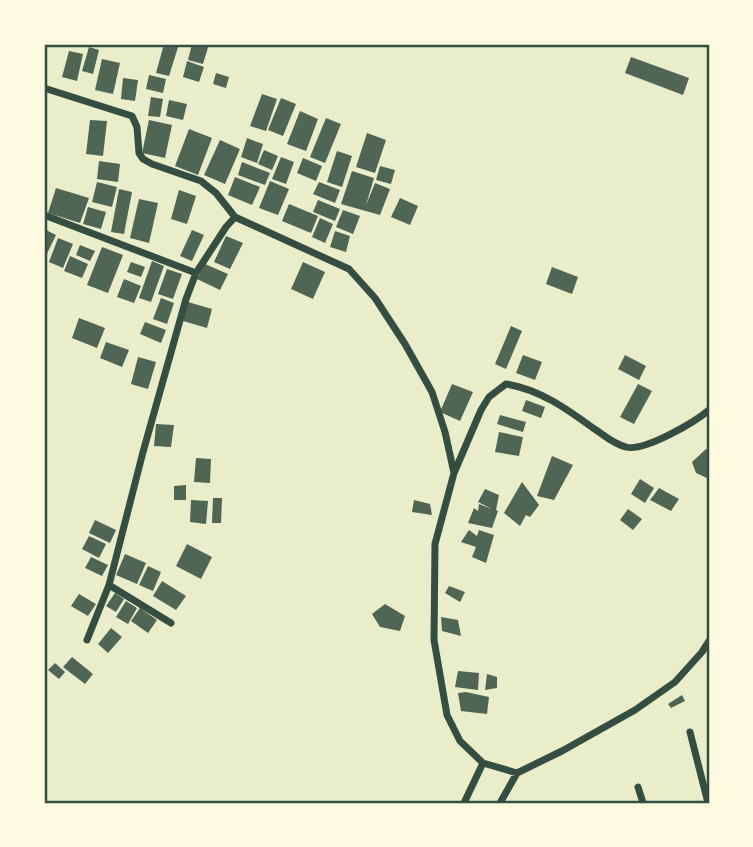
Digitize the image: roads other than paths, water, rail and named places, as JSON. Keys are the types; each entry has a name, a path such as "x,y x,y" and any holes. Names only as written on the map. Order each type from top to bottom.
{"street":[{"path":"44,88 132,116 138,127 139,153 143,159 201,181 216,193 235,217 349,270 375,298 432,392 454,473"},
{"path":"44,215 196,273"},
{"path":"87,640 109,585 186,299 196,273 235,217"},
{"path":"517,773 483,763 460,741 447,715 434,640 435,544 454,473 481,410 489,397 506,384 523,387 552,400 612,442 628,448 643,446 684,428 709,410"},
{"path":"109,585 171,623"},
{"path":"500,803 517,773 635,710 675,682 706,654 709,641"},
{"path":"690,732 708,803"},
{"path":"464,803 483,763"},
{"path":"638,787 643,803"}]}
